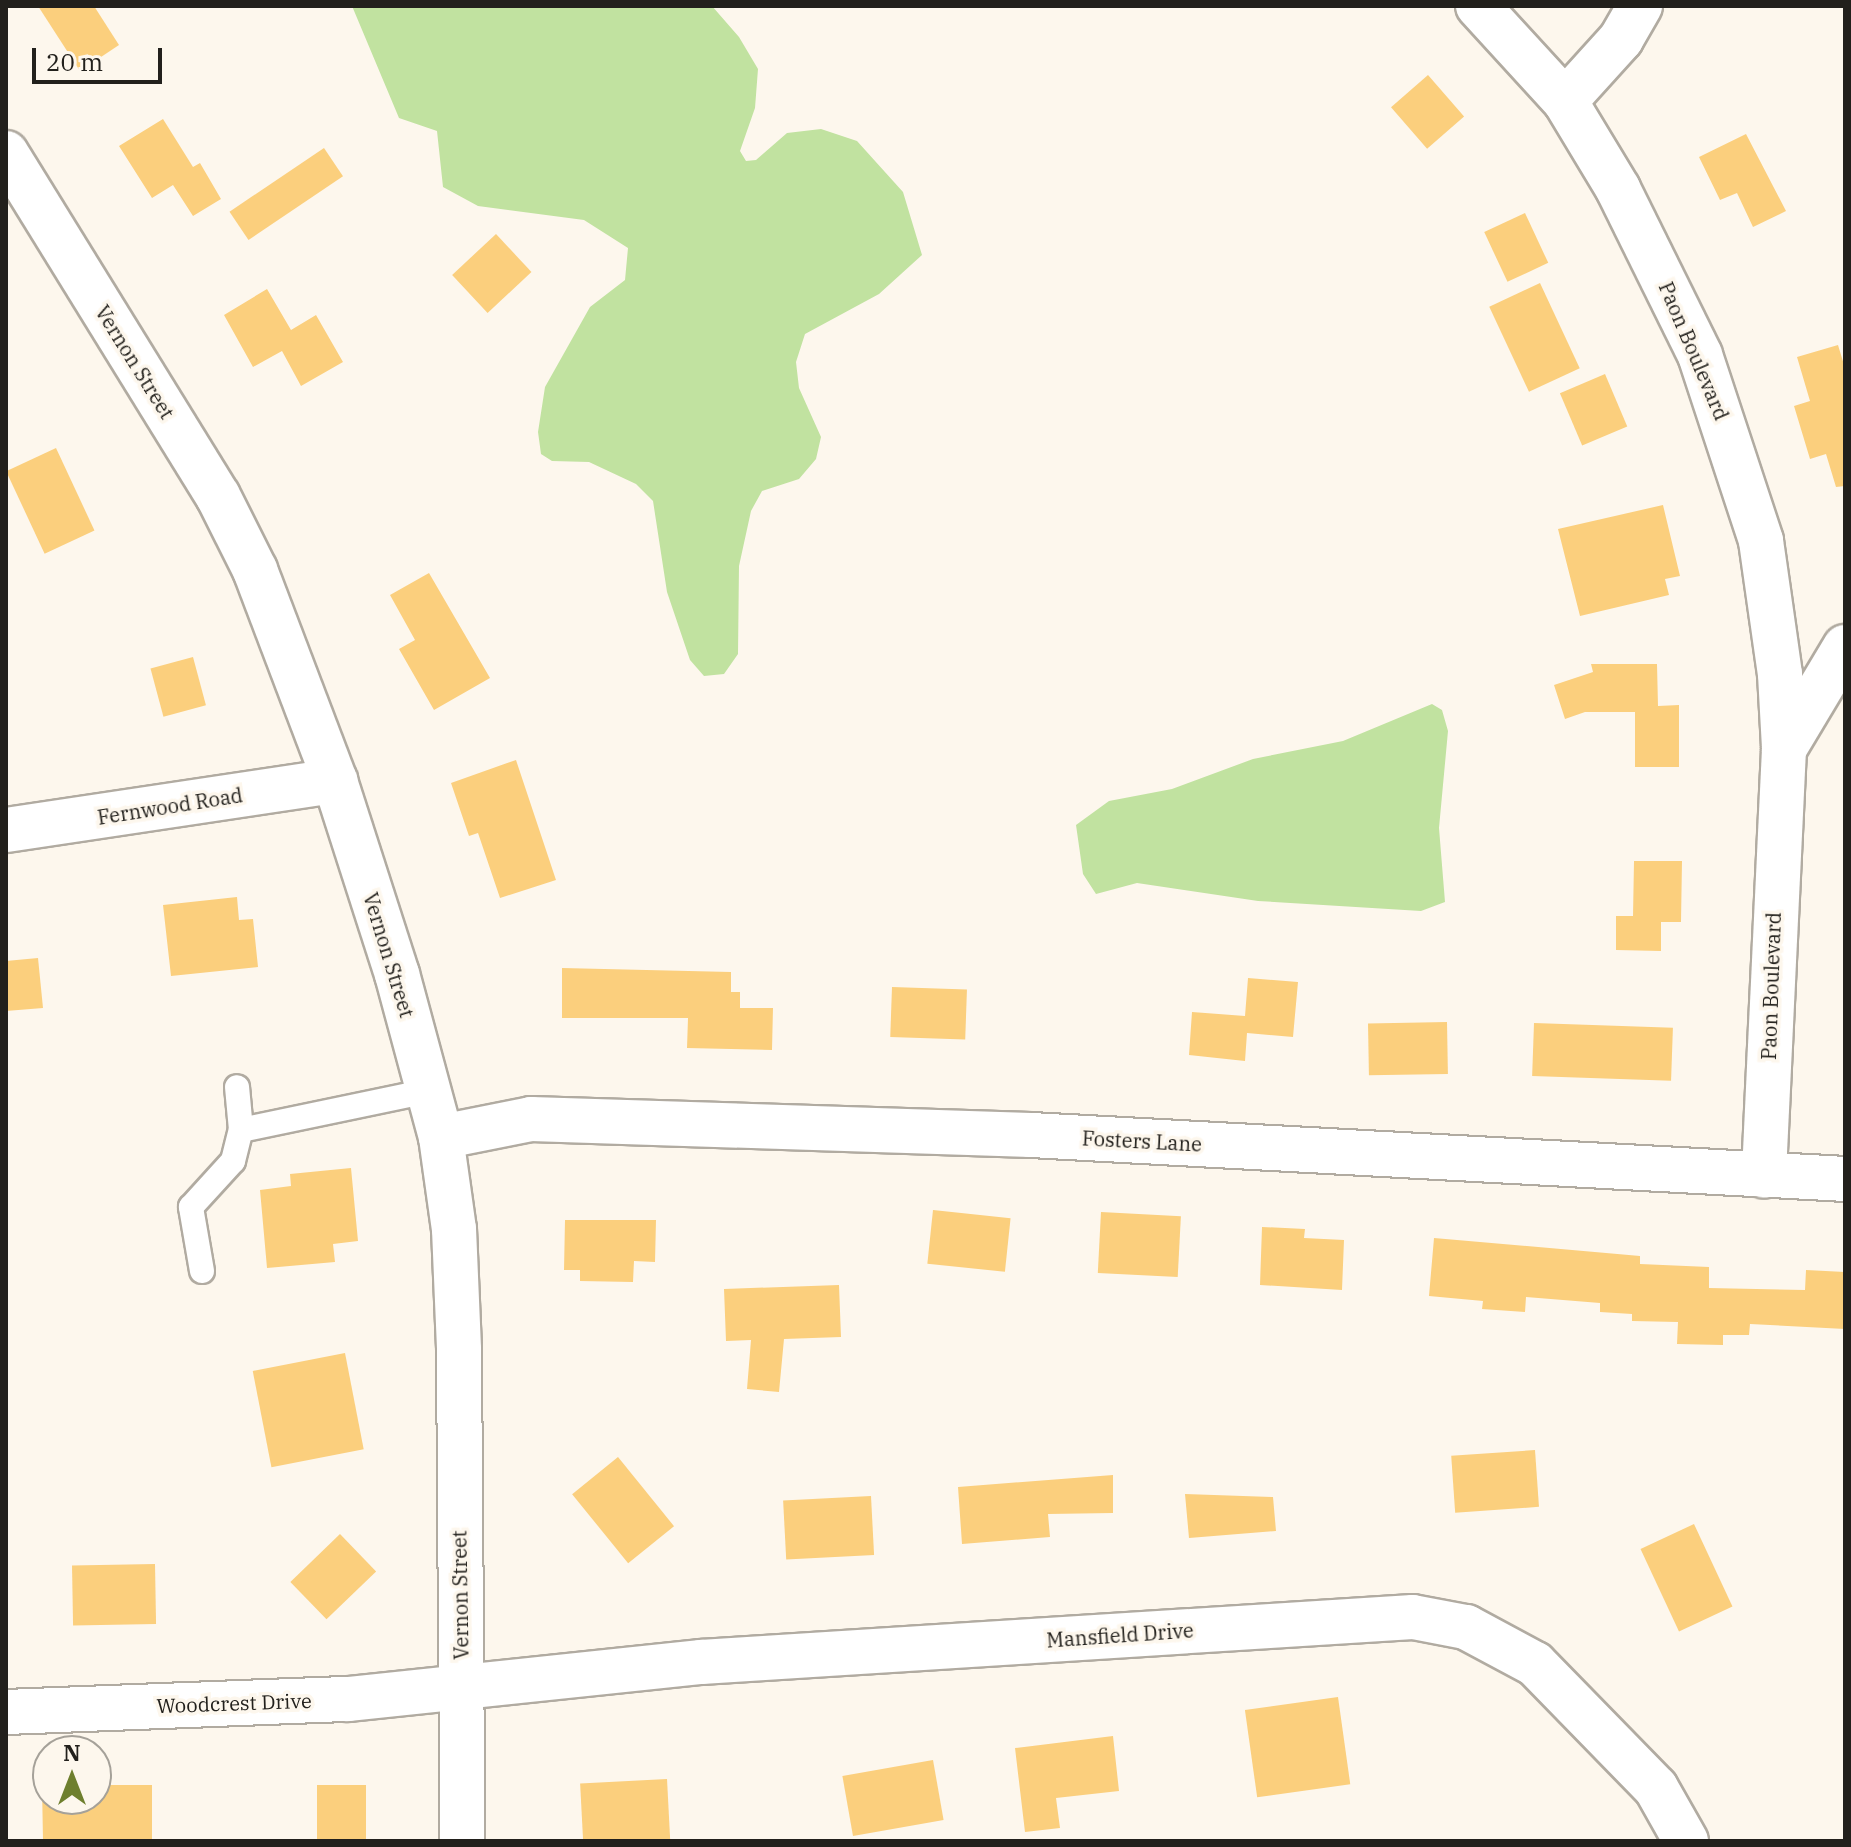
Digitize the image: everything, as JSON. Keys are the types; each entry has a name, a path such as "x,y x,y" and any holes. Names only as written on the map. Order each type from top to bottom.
{"street":[{"name":"Paon Boulevard","path":"1478,6 1565,101 1659,270 1700,355 1730,438 1768,576 1784,749 1764,1176"},
{"path":"1565,101 1621,39 1640,6"},
{"name":"Vernon Street","path":"6,153 224,508 287,644 335,781 441,1137 457,1285 462,1841"},
{"name":"Paon Boulevard","path":"1784,749 1845,647"},
{"name":"Fernwood Road","path":"6,830 335,781"},
{"name":"Fosters Lane","path":"441,1137 516,1120 547,1119 1077,1137 1845,1179"},
{"name":"Mansfield Drive","path":"461,1690 701,1662 1387,1617 1440,1620 1490,1637 1535,1664 1656,1788 1686,1841"},
{"name":"Woodcrest Drive","path":"6,1712 461,1690"}],"lane":[{"path":"202,1271 191,1207 233,1161 241,1130 237,1087"},
{"path":"241,1130 428,1091"}],"green space":[{"path":"352,6 712,6 739,37 758,69 755,108 740,151 746,161 756,160 787,133 821,129 857,141 903,192 922,255 879,294 805,334 796,362 799,388 821,437 816,459 799,479 762,491 751,511 739,566 738,654 724,674 704,676 690,660 667,592 653,501 636,484 589,462 552,461 541,454 538,432 545,387 590,307 625,280 628,248 584,220 478,206 443,187 437,131 399,118"},
{"path":"1432,704 1442,710 1448,731 1439,828 1445,902 1421,911 1258,901 1137,883 1096,894 1083,874 1076,825 1109,801 1172,789 1253,759 1343,741"}],"building":[{"path":"38,6 94,6 119,45 80,71"},
{"path":"1428,75 1464,117 1427,149 1391,107"},
{"path":"163,119 193,167 200,163 221,199 193,216 173,185 152,198 119,146"},
{"path":"1746,134 1786,211 1753,227 1737,193 1720,200 1699,157"},
{"path":"324,148 343,176 249,240 229,212"},
{"path":"1525,213 1548,263 1507,282 1484,232"},
{"path":"496,234 531,272 488,313 452,275"},
{"path":"1540,283 1580,368 1529,392 1489,307"},
{"path":"267,289 291,330 316,315 343,362 301,386 282,351 253,367 224,315"},
{"path":"1838,345 1845,368 1845,486 1836,487 1826,454 1810,459 1794,406 1810,401 1797,357"},
{"path":"1605,374 1627,426 1582,446 1560,393"},
{"path":"56,448 94,530 45,554 6,471"},
{"path":"1663,505 1680,576 1665,579 1669,595 1580,616 1558,529"},
{"path":"429,573 490,678 434,710 399,649 415,640 390,595"},
{"path":"193,657 206,705 163,717 150,668"},
{"path":"1591,664 1657,664 1658,706 1679,705 1679,767 1635,767 1635,712 1585,712 1565,719 1554,685 1593,672"},
{"path":"516,760 556,880 500,898 478,833 469,836 451,783"},
{"path":"1634,861 1682,861 1681,922 1661,922 1661,951 1616,950 1616,916 1633,916"},
{"path":"237,897 239,920 253,919 258,967 171,976 163,905"},
{"path":"38,958 43,1008 6,1011 6,961"},
{"path":"562,968 731,972 731,992 740,992 740,1008 773,1008 772,1050 687,1048 688,1018 562,1018"},
{"path":"1248,978 1298,982 1293,1037 1247,1033 1245,1061 1189,1055 1192,1012 1245,1016"},
{"path":"892,987 967,990 965,1040 890,1037"},
{"path":"1447,1022 1448,1074 1369,1075 1368,1023"},
{"path":"1534,1023 1673,1028 1671,1081 1532,1076"},
{"path":"351,1168 358,1241 333,1244 335,1262 267,1268 260,1190 291,1186 290,1174"},
{"path":"933,1210 1011,1218 1005,1272 927,1264"},
{"path":"1101,1212 1181,1216 1178,1277 1098,1273"},
{"path":"565,1220 656,1220 655,1262 634,1261 633,1282 580,1281 580,1270 564,1270"},
{"path":"1262,1227 1305,1229 1304,1238 1344,1240 1342,1290 1260,1285"},
{"path":"1434,1238 1640,1256 1640,1264 1709,1267 1709,1288 1805,1290 1806,1270 1845,1272 1845,1329 1750,1324 1749,1335 1723,1335 1723,1345 1677,1344 1678,1322 1632,1321 1632,1314 1600,1312 1600,1303 1526,1297 1525,1312 1482,1309 1483,1301 1429,1296"},
{"path":"839,1285 841,1337 784,1339 779,1392 747,1389 751,1340 726,1341 724,1289"},
{"path":"345,1353 364,1449 271,1467 253,1371"},
{"path":"1535,1450 1539,1507 1455,1513 1451,1456"},
{"path":"618,1457 674,1526 628,1563 572,1494"},
{"path":"1113,1475 1113,1513 1048,1514 1050,1537 962,1544 958,1487"},
{"path":"1185,1494 1273,1497 1276,1531 1189,1538"},
{"path":"871,1496 874,1555 786,1560 783,1501"},
{"path":"1694,1524 1732,1606 1679,1631 1641,1549"},
{"path":"340,1534 376,1571 326,1619 290,1582"},
{"path":"155,1564 156,1624 73,1625 72,1565"},
{"path":"1338,1697 1350,1784 1257,1797 1245,1710"},
{"path":"1113,1736 1119,1791 1056,1798 1060,1828 1025,1832 1015,1748"},
{"path":"933,1760 944,1820 853,1836 842,1776"},
{"path":"667,1779 670,1840 583,1841 580,1784"},
{"path":"112,1785 152,1785 152,1841 43,1841 43,1815 112,1815"},
{"path":"317,1785 366,1785 366,1841 317,1841"}]}
